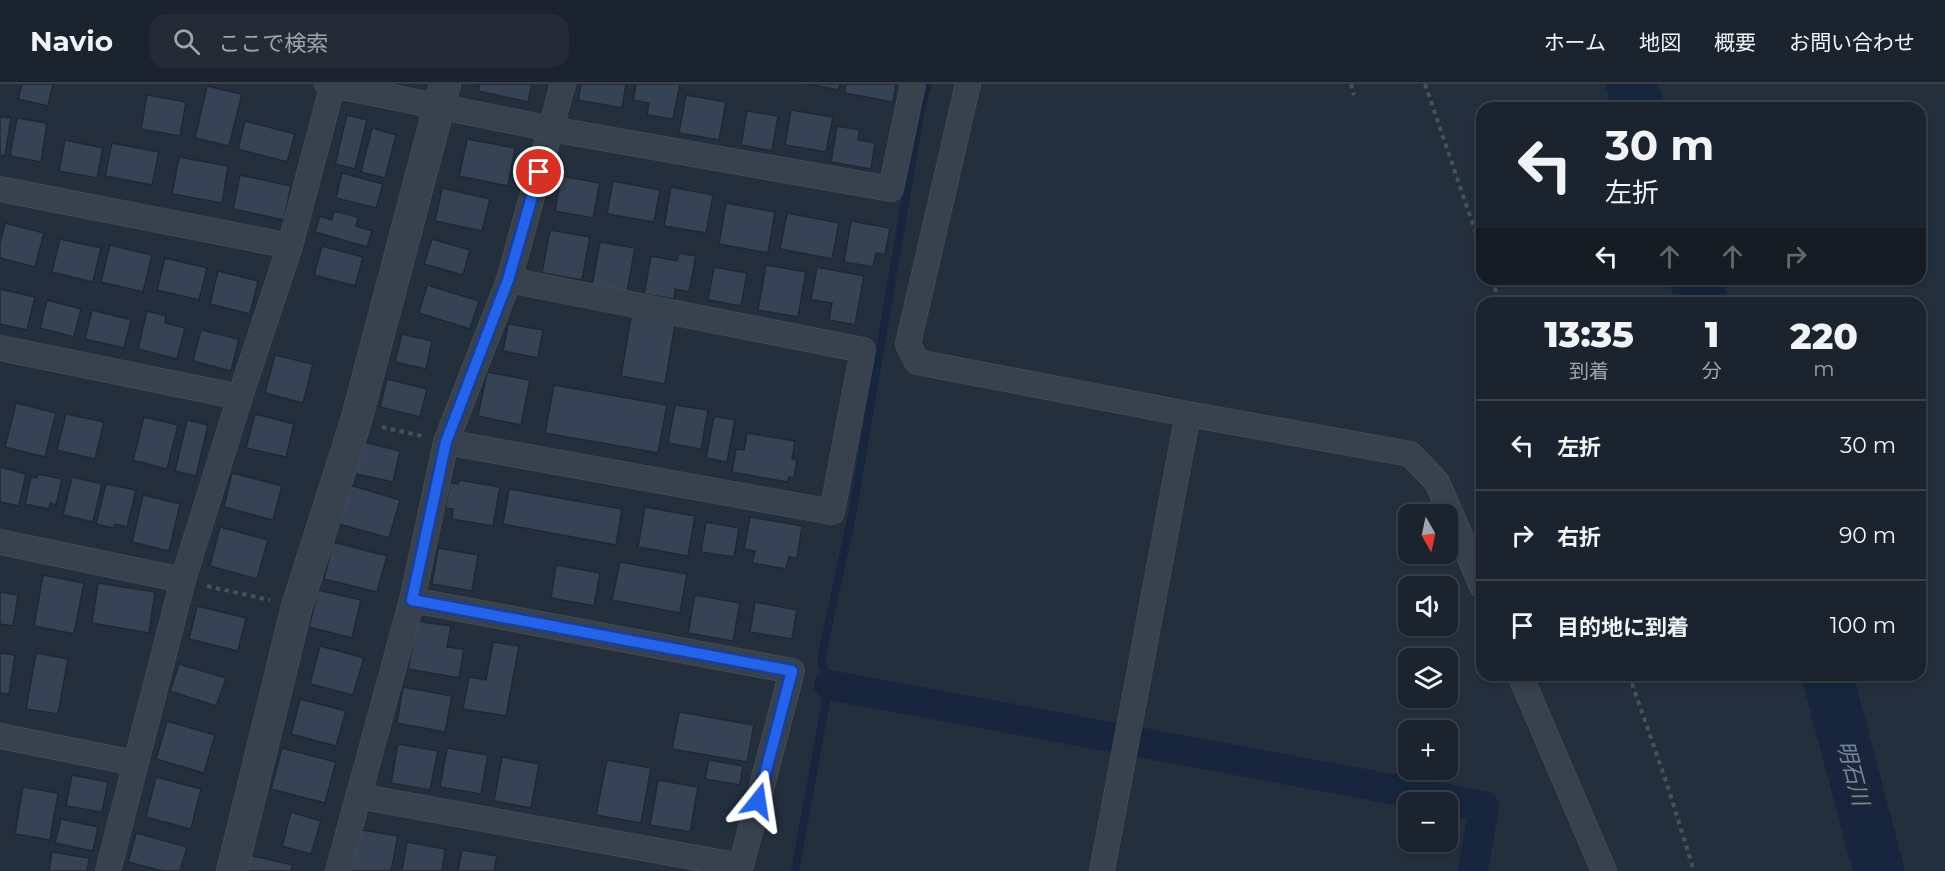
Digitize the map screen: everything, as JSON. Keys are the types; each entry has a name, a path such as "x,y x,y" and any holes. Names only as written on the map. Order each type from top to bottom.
{"street":[{"path":"108,871 183,580 290,246 331,84 442,95 551,129 891,189 913,84"},
{"path":"338,871 412,600 446,442 508,280 563,84"},
{"path":"968,84 908,344 917,362 1410,454 1437,482 1476,572"},
{"path":"232,871 297,606 356,421 442,95"},
{"path":"0,189 290,246"},
{"path":"446,442 832,512 863,350 508,280"},
{"path":"0,348 240,397"},
{"path":"1102,871 1188,414"},
{"path":"0,542 183,580"},
{"path":"358,796 741,866 792,671 412,600"},
{"path":"1523,681 1604,871"},
{"path":"0,736 135,763"}],"path":[{"path":"1351,84 1354,95"},
{"path":"1425,84 1476,233"},
{"path":"356,421 446,442"},
{"path":"183,580 297,606"},
{"path":"1631,681 1694,871"}],"building":[{"path":"22,84 53,84 48,106 18,99"},
{"path":"480,84 532,84 528,102 478,91"},
{"path":"581,84 626,84 622,108 578,100"},
{"path":"636,84 680,84 673,119 647,115 649,103 633,100"},
{"path":"807,84 840,84 839,90"},
{"path":"846,84 896,84 893,102 844,93"},
{"path":"207,86 242,94 229,146 195,138"},
{"path":"147,95 186,102 180,136 141,129"},
{"path":"686,95 726,102 719,140 679,133"},
{"path":"791,110 833,117 826,152 785,145"},
{"path":"747,111 778,116 772,151 741,145"},
{"path":"347,115 367,120 355,169 335,164"},
{"path":"0,117 11,118 5,156 0,155"},
{"path":"17,118 47,123 41,162 10,156"},
{"path":"245,121 295,134 287,162 238,149"},
{"path":"837,126 860,130 858,140 875,143 871,169 831,162"},
{"path":"372,128 396,135 385,178 361,172"},
{"path":"467,139 515,148 508,186 459,176"},
{"path":"65,140 103,148 97,178 59,171"},
{"path":"112,143 159,152 152,185 105,176"},
{"path":"179,157 228,166 222,203 172,194"},
{"path":"342,173 383,184 376,208 336,198"},
{"path":"240,175 291,186 284,220 233,209"},
{"path":"561,176 600,183 593,218 555,211"},
{"path":"613,181 660,190 654,222 607,214"},
{"path":"671,187 713,195 706,233 664,226"},
{"path":"442,188 490,199 482,231 435,221"},
{"path":"726,203 775,212 768,253 719,244"},
{"path":"334,211 358,217 356,226 372,231 367,247 315,232 320,216 332,220"},
{"path":"787,213 839,223 832,259 780,249"},
{"path":"851,221 890,228 885,255 876,253 873,267 844,262"},
{"path":"5,223 44,233 35,267 0,258 0,243"},
{"path":"550,230 590,237 582,280 542,273"},
{"path":"60,239 101,248 93,282 52,272"},
{"path":"432,239 470,250 463,275 424,264"},
{"path":"600,242 635,248 627,292 592,285"},
{"path":"110,245 152,255 143,292 101,282"},
{"path":"322,246 363,257 355,286 314,275"},
{"path":"679,253 696,256 689,292 675,289 674,299 644,294 651,256 677,261"},
{"path":"165,258 207,268 199,300 157,290"},
{"path":"766,265 806,272 798,317 758,310"},
{"path":"714,267 747,273 741,306 708,300"},
{"path":"817,267 864,276 855,325 829,320 832,303 811,300"},
{"path":"218,271 258,281 250,314 210,304"},
{"path":"427,285 479,301 470,329 419,313"},
{"path":"0,289 35,297 27,330 0,324"},
{"path":"47,300 81,309 74,337 40,328"},
{"path":"92,310 131,320 124,348 85,339"},
{"path":"147,311 166,316 165,323 185,328 177,359 138,349"},
{"path":"631,317 675,325 665,384 621,376"},
{"path":"508,324 543,330 538,358 503,351"},
{"path":"201,330 239,339 231,371 193,361"},
{"path":"402,334 432,341 426,369 395,362"},
{"path":"275,355 313,364 303,403 265,393"},
{"path":"487,372 530,380 521,425 478,416"},
{"path":"387,379 427,389 420,417 380,407"},
{"path":"554,385 667,405 658,453 545,433"},
{"path":"16,403 56,413 45,457 5,447"},
{"path":"675,405 708,410 701,449 668,443"},
{"path":"66,414 104,422 95,459 57,450"},
{"path":"255,414 294,424 286,457 246,448"},
{"path":"714,416 735,420 727,462 706,458"},
{"path":"144,417 178,425 167,469 133,460"},
{"path":"187,420 208,425 196,476 175,471"},
{"path":"747,433 795,441 792,459 797,460 794,478 789,477 787,482 732,472 736,449 744,450"},
{"path":"360,441 400,451 393,482 352,473"},
{"path":"0,467 26,474 19,506 0,502"},
{"path":"232,473 282,486 273,520 224,507"},
{"path":"38,474 62,479 56,505 50,503 49,509 25,504 31,477 37,478"},
{"path":"72,477 102,484 93,522 63,515"},
{"path":"459,480 500,487 493,526 452,519 453,509 445,508 450,483 458,484"},
{"path":"106,484 136,490 127,527 115,524 114,528 96,524"},
{"path":"350,485 400,500 389,538 339,524"},
{"path":"509,489 622,509 616,545 503,524"},
{"path":"143,495 180,504 169,551 132,542"},
{"path":"645,507 695,516 688,556 638,547"},
{"path":"750,517 802,526 797,558 789,557 786,569 752,563 755,551 744,549"},
{"path":"706,522 739,528 734,557 701,552"},
{"path":"220,527 268,540 257,579 210,566"},
{"path":"333,542 387,556 377,592 324,579"},
{"path":"438,548 478,555 472,591 432,584"},
{"path":"620,562 687,574 680,613 612,600"},
{"path":"556,565 600,573 594,606 551,598"},
{"path":"43,575 84,583 74,634 34,626"},
{"path":"98,583 155,592 149,633 92,623"},
{"path":"318,590 361,600 352,638 309,627"},
{"path":"0,592 18,595 13,626 0,624"},
{"path":"695,595 740,603 733,641 688,633"},
{"path":"755,602 797,610 792,639 750,632"},
{"path":"197,606 246,618 238,651 189,639"},
{"path":"417,621 451,626 447,647 464,649 459,678 408,669"},
{"path":"493,642 519,646 506,716 463,709 469,677 486,680"},
{"path":"320,646 364,658 353,695 310,684"},
{"path":"0,653 15,655 9,694 0,693"},
{"path":"36,653 68,659 58,714 26,709"},
{"path":"179,664 226,678 216,706 170,691"},
{"path":"403,687 452,696 445,732 397,723"},
{"path":"300,699 346,711 336,746 291,734"},
{"path":"679,712 754,725 747,762 672,749"},
{"path":"167,721 215,735 204,773 156,759"},
{"path":"398,744 438,751 430,790 391,783"},
{"path":"282,748 336,762 325,803 271,789"},
{"path":"447,748 488,755 481,794 440,787"},
{"path":"502,757 539,764 531,808 494,801"},
{"path":"607,760 651,768 641,823 596,815"},
{"path":"709,760 743,766 740,785 705,779"},
{"path":"72,775 108,782 102,812 66,806"},
{"path":"156,777 201,789 191,829 146,817"},
{"path":"658,780 698,787 690,832 650,825"},
{"path":"23,787 58,793 50,840 15,834"},
{"path":"291,812 321,821 311,854 282,846"},
{"path":"61,819 98,827 93,851 55,843"},
{"path":"356,829 398,836 391,871 349,871"},
{"path":"136,833 187,847 180,871 162,871 128,862"},
{"path":"407,842 445,849 442,871 402,871"},
{"path":"462,850 497,856 494,871 458,871"},
{"path":"52,852 89,858 87,871 49,871"},
{"path":"248,855 293,865 291,871 245,871"}],"waterway":[{"path":"795,871 829,685 821,659 852,515 921,108 928,84"},
{"name":"明石川","path":"1631,84 1637,102"},
{"name":"明石川","path":"1697,285 1701,297"},
{"name":"明石川","path":"1829,681 1879,871"},
{"path":"829,685 1484,806 1473,871"}],"route":[{"path":"539,172 508,280 446,442 412,600 792,671 758,801"}]}
